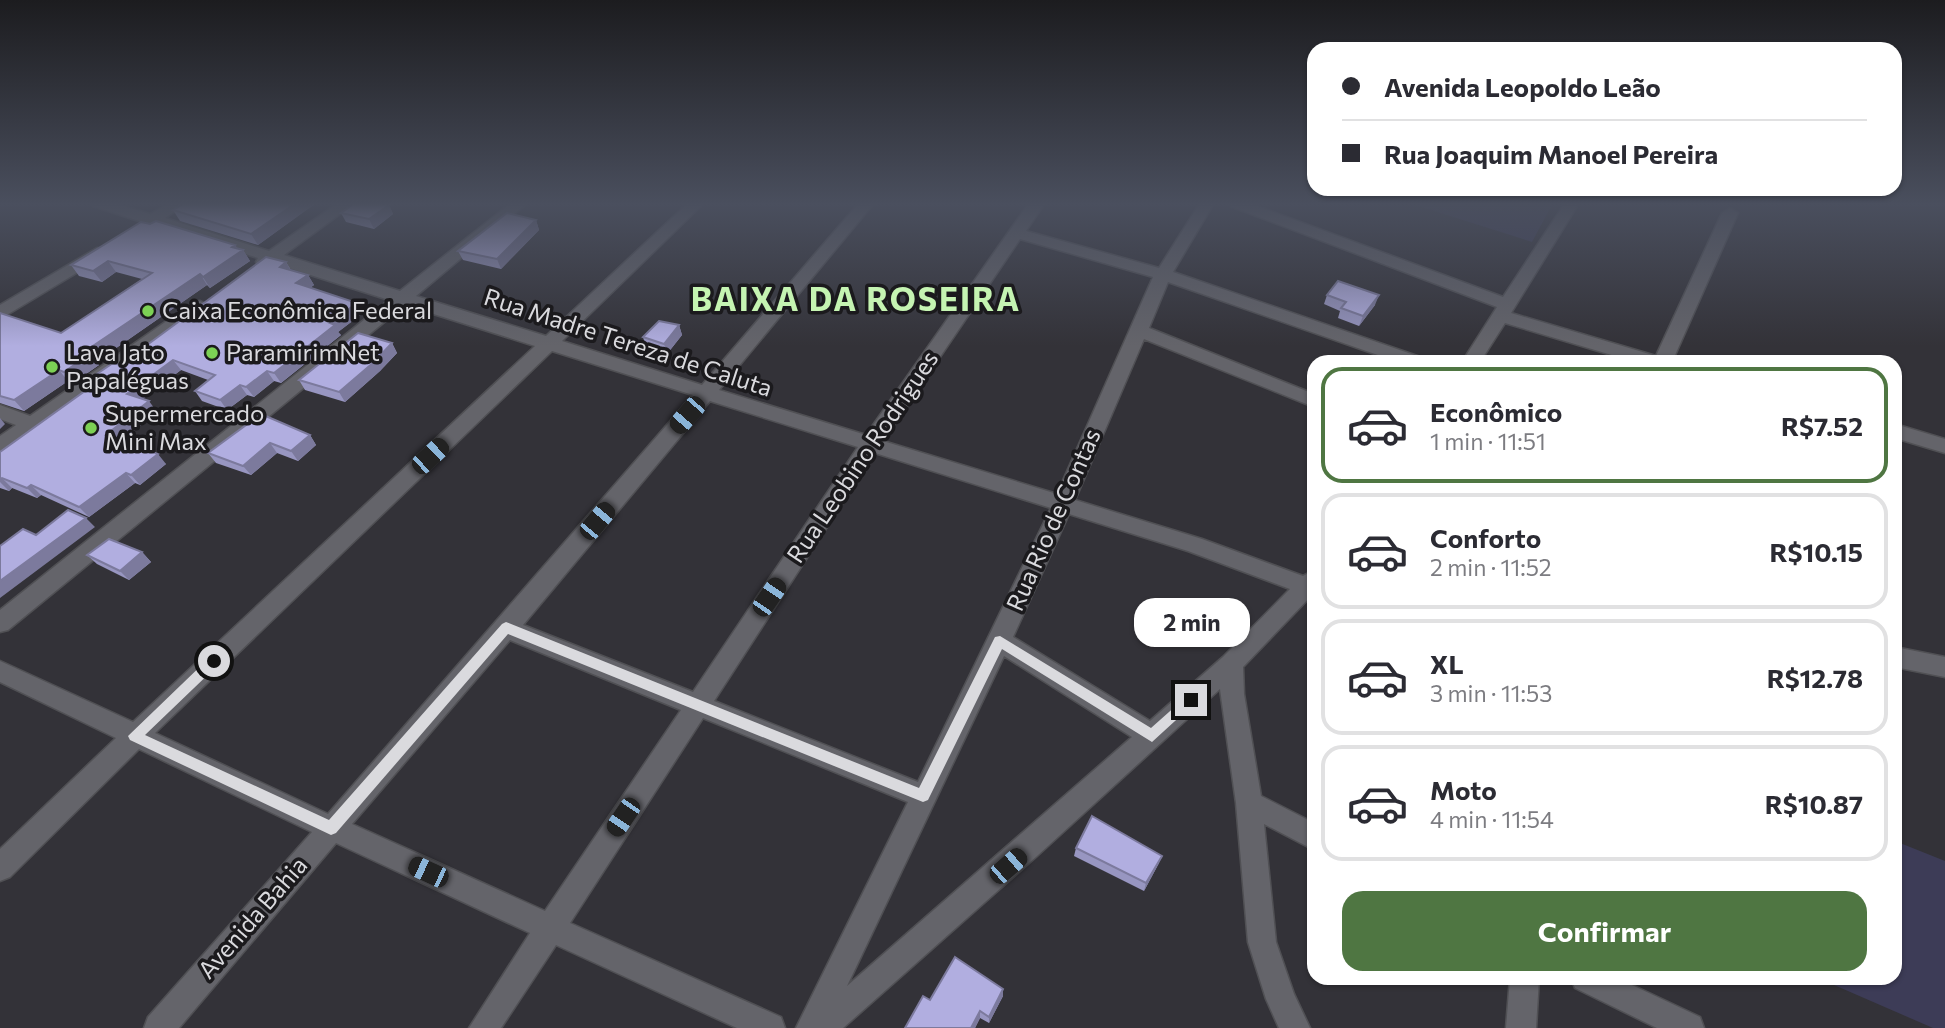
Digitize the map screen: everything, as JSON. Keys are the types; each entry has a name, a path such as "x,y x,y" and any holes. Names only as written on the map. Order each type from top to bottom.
{"street":[{"path":"0,313 101,251"},
{"name":"Rua Madre Tereza de Caluta","path":"256,251 1307,582"},
{"path":"250,272 279,251"},
{"path":"0,623 460,251"},
{"path":"0,868 135,736 646,251"},
{"name":"Avenida Bahia","path":"159,1028 506,628 825,251"},
{"name":"Rua Leobino Rodrigues","path":"484,1028 870,445 1003,251"},
{"path":"1080,251 1163,274 1396,355"},
{"name":"Rua Rio de Contas","path":"811,1028 1000,641 1163,274 1177,251"},
{"path":"1356,251 1503,311 1634,355"},
{"path":"1475,355 1541,251"},
{"path":"1665,355 1713,251"},
{"path":"0,446 216,295"},
{"path":"1138,330 1307,398"},
{"path":"0,412 32,424"},
{"path":"1902,433 1945,446"},
{"path":"821,1028 1152,736 1231,664 1307,586"},
{"path":"506,628 923,796"},
{"path":"1000,641 1152,736"},
{"path":"1902,658 1945,667"},
{"path":"1231,664 1232,694 1249,803 1262,943 1281,999 1295,1028"},
{"path":"0,671 331,828 769,1028"},
{"path":"1249,803 1307,834"},
{"path":"1521,1028 1524,985"},
{"path":"1600,985 1689,1028"}],"shaded area":[{"path":"1902,844 1945,861 1945,1028 1933,1028 1834,985 1902,985"}],"building":[{"path":"94,251 242,251 203,277 200,274 84,352 90,354 64,372 59,370 14,400 0,396 0,313 61,333 152,273 108,261 93,271 71,265"},
{"path":"458,251 505,251 497,259"},
{"path":"266,257 286,262 280,267 308,275 296,283 357,303 330,323 335,325 274,373 267,371 246,387 240,385 220,400 195,391 215,375 173,360 127,394 149,401 106,435 158,454 131,475 126,473 79,507 31,485 27,488 0,479 0,452 96,383 88,380 113,363 120,365"},
{"path":"1338,281 1379,295 1363,316 1341,308 1346,302 1327,295"},
{"path":"659,321 679,325 664,344 643,337"},
{"path":"358,333 392,343 339,392 299,380"},
{"path":"261,414 310,435 291,451 270,443 243,466 208,453"},
{"path":"68,510 86,518 0,581 0,546 23,529 36,535"},
{"path":"109,539 142,552 120,571 87,555"},
{"path":"1092,816 1162,856 1146,883 1076,848"},
{"path":"955,957 1003,989 989,1017 980,1011 971,1028 905,1028 923,996 930,1000"}],"place":[{"name":"Caixa Econômica Federal","path":"148,311"},
{"name":"ParamirimNet","path":"212,353"},
{"name":"Lava Jato Papaléguas","path":"52,367"},
{"name":"Supermercado Mini Max","path":"91,428"}],"district":[{"name":"BAIXA DA ROSEIRA","path":"856,300"}],"route":[{"path":"214,661 135,736 331,828 506,628 923,796 1000,641 1152,736 1191,700"}]}
